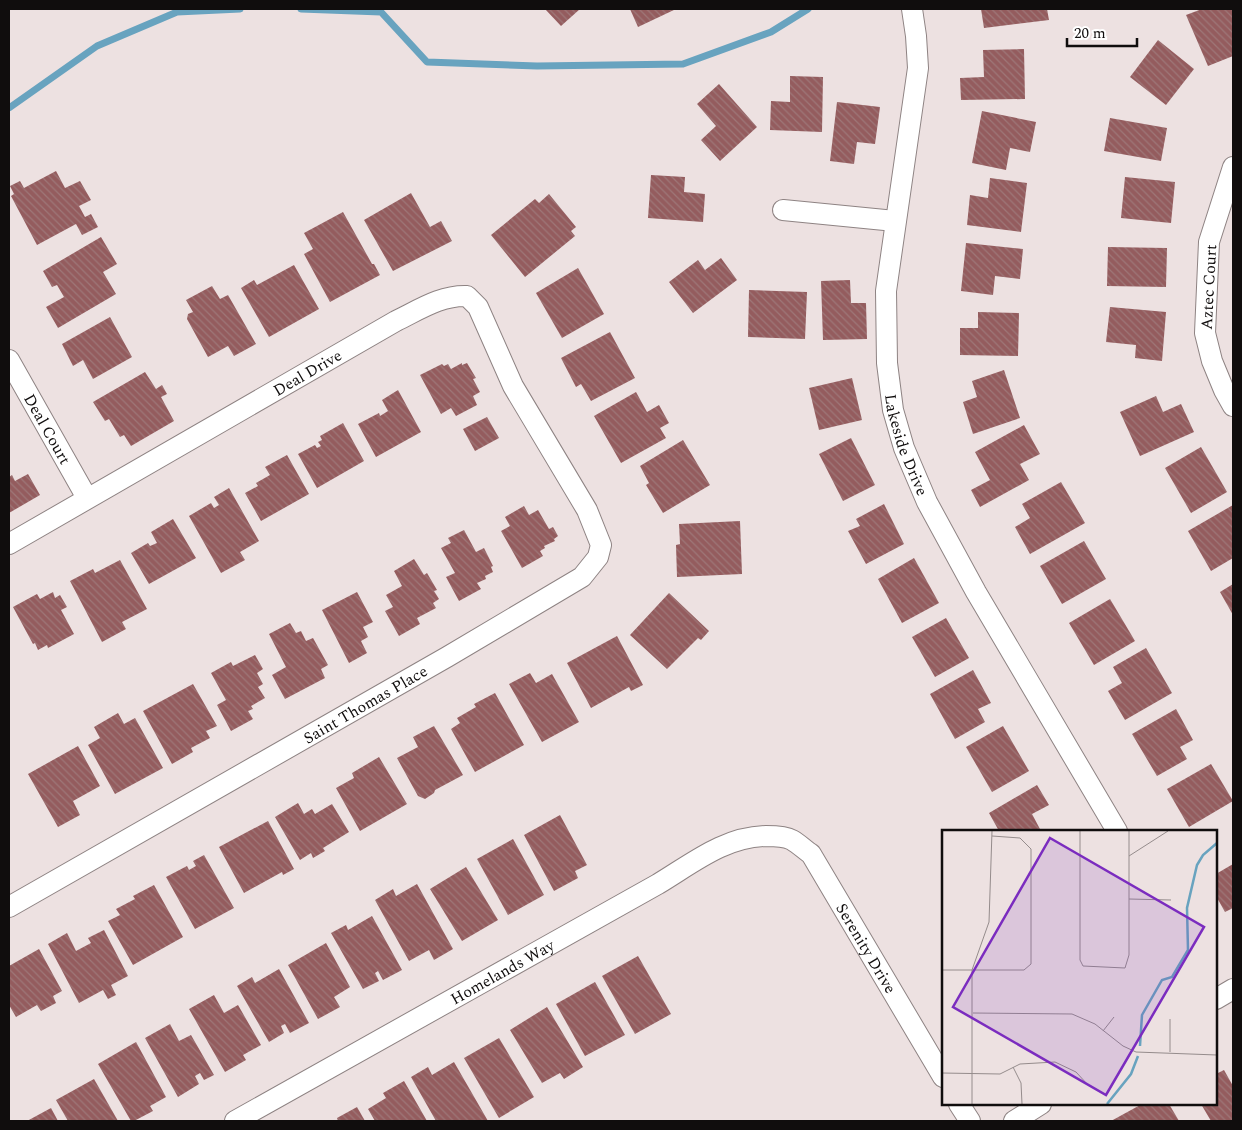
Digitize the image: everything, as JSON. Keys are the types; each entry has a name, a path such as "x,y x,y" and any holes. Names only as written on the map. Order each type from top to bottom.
{"street":[{"name":"Lakeside Drive","path":"912,9 918,68 886,291 887,363 893,410 904,448 927,502 976,592 1116,830"},
{"name":"Aztec Court","path":"1233,166 1209,242 1205,333 1212,361 1233,406"},
{"path":"783,210 895,221"},
{"name":"Deal Drive","path":"9,544 396,321 440,300 455,296 468,296 478,307 513,386 544,440"},
{"name":"Deal Court","path":"9,360 87,498"},
{"name":"Saint Thomas Place","path":"9,906 447,657 582,577 598,557 601,545 587,510 544,440"},
{"name":"Homelands Way","path":"235,1121 658,884 709,852 730,842 755,836 775,836"},
{"name":"Serenity Drive","path":"775,836 792,840 811,854 942,1075"},
{"path":"1217,997 1233,988"},
{"path":"960,1105 970,1121"},
{"path":"1014,1121 1040,1105"}],"building":[{"path":"545,9 580,9 561,26"},
{"path":"630,9 676,9 638,27"},
{"path":"981,9 1047,9 1049,20 984,28"},
{"path":"1202,9 1233,9 1233,56 1208,66 1186,15"},
{"path":"1158,40 1194,69 1166,105 1130,77"},
{"path":"1024,49 1025,99 961,100 960,78 984,77 983,50"},
{"path":"790,76 823,77 822,132 770,130 771,101 790,102"},
{"path":"719,84 757,127 720,161 701,140 716,126 697,104"},
{"path":"837,102 880,107 875,144 857,142 854,164 830,161"},
{"path":"982,111 1036,122 1030,152 1010,148 1006,170 972,163"},
{"path":"1110,118 1167,128 1161,161 1104,151"},
{"path":"56,171 65,188 80,181 91,200 79,206 85,217 91,214 98,227 82,235 76,224 37,245 11,196 14,194 10,186 20,181 24,188"},
{"path":"651,175 685,177 684,192 705,194 703,222 648,218"},
{"path":"1125,177 1175,182 1171,223 1121,218"},
{"path":"990,178 1027,183 1021,232 967,225 970,195 988,198"},
{"path":"411,193 430,227 441,221 452,241 393,271 364,220"},
{"path":"549,194 576,227 571,231 575,236 525,277 491,235 535,199 539,203"},
{"path":"343,212 380,275 330,302 304,254 313,249 304,233"},
{"path":"101,237 117,264 103,272 116,294 58,328 46,307 64,297 57,285 52,287 43,271"},
{"path":"966,243 1023,249 1020,279 995,276 993,295 961,291"},
{"path":"1108,247 1167,248 1166,287 1107,286"},
{"path":"721,258 737,280 693,313 669,282 698,260 705,270"},
{"path":"294,265 319,309 269,337 241,288 254,280 257,285"},
{"path":"578,268 604,314 562,338 536,293"},
{"path":"850,280 851,303 866,303 867,339 823,340 821,281"},
{"path":"212,286 220,299 228,295 256,344 234,356 228,346 208,357 187,319 188,314 193,312 186,300"},
{"path":"749,290 807,292 805,339 748,337"},
{"path":"1110,307 1166,312 1162,361 1135,358 1136,345 1106,342"},
{"path":"978,312 1019,313 1018,356 960,355 960,328 978,328"},
{"path":"110,317 132,357 93,379 83,360 73,366 62,344"},
{"path":"610,332 635,378 591,401 581,384 576,387 561,358"},
{"path":"462,363 462,365 467,363 476,378 473,379 480,392 473,396 477,405 456,416 451,408 441,414 420,375 442,364 444,366 448,364 451,369"},
{"path":"1004,370 1020,418 973,434 963,402 977,397 972,381"},
{"path":"145,372 156,389 162,385 167,394 161,397 174,421 131,446 124,435 120,437 109,419 105,421 93,402"},
{"path":"852,378 862,420 819,430 809,388"},
{"path":"398,390 421,432 376,457 358,424 379,413 380,416 388,411 382,400"},
{"path":"636,392 647,412 659,405 669,423 660,428 666,438 621,463 594,416"},
{"path":"1156,396 1163,412 1181,404 1194,432 1140,456 1120,412"},
{"path":"487,417 499,438 475,451 463,429"},
{"path":"343,423 364,461 317,488 298,454 315,445 317,448 321,446 318,442 322,440 320,436"},
{"path":"1024,425 1040,454 1020,464 1029,480 980,507 971,490 990,480 975,452"},
{"path":"851,438 875,485 843,501 819,454"},
{"path":"683,440 710,485 663,513 646,485 649,483 640,466"},
{"path":"1201,447 1227,492 1191,513 1165,468"},
{"path":"287,455 309,494 261,521 245,493 258,486 256,483 270,475 265,467"},
{"path":"28,474 40,495 9,513 9,477 12,475 15,481"},
{"path":"1061,482 1085,523 1030,554 1015,527 1030,518 1022,504"},
{"path":"229,488 259,541 240,552 245,560 221,573 189,516 211,503 214,508 219,505 214,497"},
{"path":"884,504 904,544 866,564 848,531 860,526 856,519"},
{"path":"1233,505 1233,558 1211,571 1188,531"},
{"path":"524,506 529,515 538,510 549,529 553,527 558,536 554,539 555,541 544,546 545,548 540,551 543,556 522,568 501,531 510,526 505,517"},
{"path":"173,519 196,558 149,584 131,553 148,543 150,546 157,543 151,532"},
{"path":"740,521 742,574 677,577 676,545 680,544 679,524"},
{"path":"464,530 476,552 484,548 493,566 491,567 493,572 485,576 486,579 477,583 481,589 459,601 446,577 455,573 441,548 451,543 448,538"},
{"path":"1084,541 1106,579 1062,604 1040,566"},
{"path":"914,558 939,603 902,623 878,579"},
{"path":"414,559 424,575 427,573 437,590 434,591 439,599 433,603 436,608 417,618 420,624 399,636 385,611 393,607 386,595 402,586 394,571"},
{"path":"120,560 147,609 122,622 126,629 102,642 70,581 93,569 95,573"},
{"path":"1233,584 1233,615 1220,592"},
{"path":"53,592 55,598 60,595 67,607 61,610 74,634 48,648 47,645 38,650 13,607 37,594 40,599"},
{"path":"357,592 373,622 363,627 368,637 361,641 367,653 349,663 322,610"},
{"path":"669,593 709,631 701,640 698,638 667,669 630,635"},
{"path":"1110,599 1135,641 1094,665 1069,623"},
{"path":"946,618 969,658 935,677 912,637"},
{"path":"290,623 296,633 301,631 306,641 313,638 328,665 321,669 325,678 285,699 272,675 286,667 269,634"},
{"path":"617,636 643,685 631,691 629,687 591,708 567,663"},
{"path":"1146,648 1172,693 1125,720 1108,691 1122,683 1113,667"},
{"path":"255,655 263,669 257,673 263,684 258,687 265,698 251,706 253,709 248,711 253,719 231,731 217,705 226,700 211,673 231,662 233,666"},
{"path":"973,670 991,703 978,709 985,722 955,739 930,694"},
{"path":"530,673 536,683 552,674 579,722 542,742 509,684"},
{"path":"193,684 217,726 206,731 210,738 191,748 193,752 172,764 143,711"},
{"path":"495,693 524,745 475,772 451,729 460,723 457,718 476,707 474,704"},
{"path":"1176,709 1193,740 1180,747 1187,759 1157,776 1132,734"},
{"path":"118,713 124,724 135,718 163,768 115,794 88,745 100,738 94,727"},
{"path":"434,726 463,775 435,790 434,793 425,799 418,796 397,758 418,747 413,737"},
{"path":"1003,726 1029,771 992,792 966,747"},
{"path":"78,746 100,786 73,801 80,815 58,827 28,774"},
{"path":"379,757 407,804 360,831 336,788 354,778 352,773"},
{"path":"1211,764 1233,801 1189,827 1167,789"},
{"path":"1037,785 1049,805 1032,814 1040,830 998,830 989,813"},
{"path":"298,803 304,814 312,809 315,814 332,804 349,832 323,848 325,851 313,858 311,853 300,860 275,817"},
{"path":"560,815 587,865 575,871 578,878 554,891 524,835"},
{"path":"268,821 294,869 283,875 282,872 244,893 219,847"},
{"path":"513,839 544,895 508,915 477,859"},
{"path":"204,855 234,908 195,929 166,877 187,866 189,870 196,866 193,861"},
{"path":"1233,864 1233,908 1225,912 1217,898 1217,873"},
{"path":"466,867 498,920 462,941 430,889"},
{"path":"417,884 453,949 434,960 429,950 409,961 375,900 393,889 396,896"},
{"path":"154,885 183,937 133,965 108,921 120,915 116,909 135,899 133,896"},
{"path":"372,916 402,970 383,980 378,971 375,973 379,981 363,989 331,933 346,925 348,930"},
{"path":"104,930 128,976 111,985 116,995 108,999 103,990 79,1003 48,944 67,933 76,951 91,943 88,938"},
{"path":"326,943 350,987 334,997 340,1007 318,1019 288,965"},
{"path":"39,949 62,991 53,996 56,1003 41,1011 37,1005 16,1017 9,1005 9,966"},
{"path":"638,956 671,1014 635,1034 602,976"},
{"path":"279,969 309,1023 290,1033 285,1024 281,1026 284,1033 269,1042 237,986 252,977 255,983"},
{"path":"595,982 625,1035 585,1056 556,1004"},
{"path":"214,995 224,1013 238,1005 261,1045 243,1055 246,1060 225,1072 189,1009"},
{"path":"547,1007 583,1067 564,1079 560,1073 542,1083 510,1030"},
{"path":"170,1024 179,1041 191,1035 214,1075 204,1080 200,1073 195,1076 199,1084 178,1097 145,1038"},
{"path":"499,1038 534,1097 499,1118 464,1058"},
{"path":"136,1042 166,1097 150,1106 153,1111 131,1121 98,1064"},
{"path":"454,1062 488,1121 436,1121 411,1077 428,1067 432,1075"},
{"path":"1224,1070 1233,1086 1233,1121 1211,1121 1202,1105 1217,1105 1217,1074"},
{"path":"94,1079 118,1121 68,1121 56,1100"},
{"path":"404,1081 427,1121 375,1121 368,1109 386,1098 383,1093"},
{"path":"1140,1105 1170,1105 1179,1121 1111,1121"},
{"path":"357,1107 365,1121 338,1121 337,1118"},
{"path":"51,1108 58,1121 27,1121"}],"waterway":[{"path":"9,108 97,46 177,12 240,9"},
{"path":"301,9 381,12 427,62 537,66 683,64 771,32 808,9"}]}
